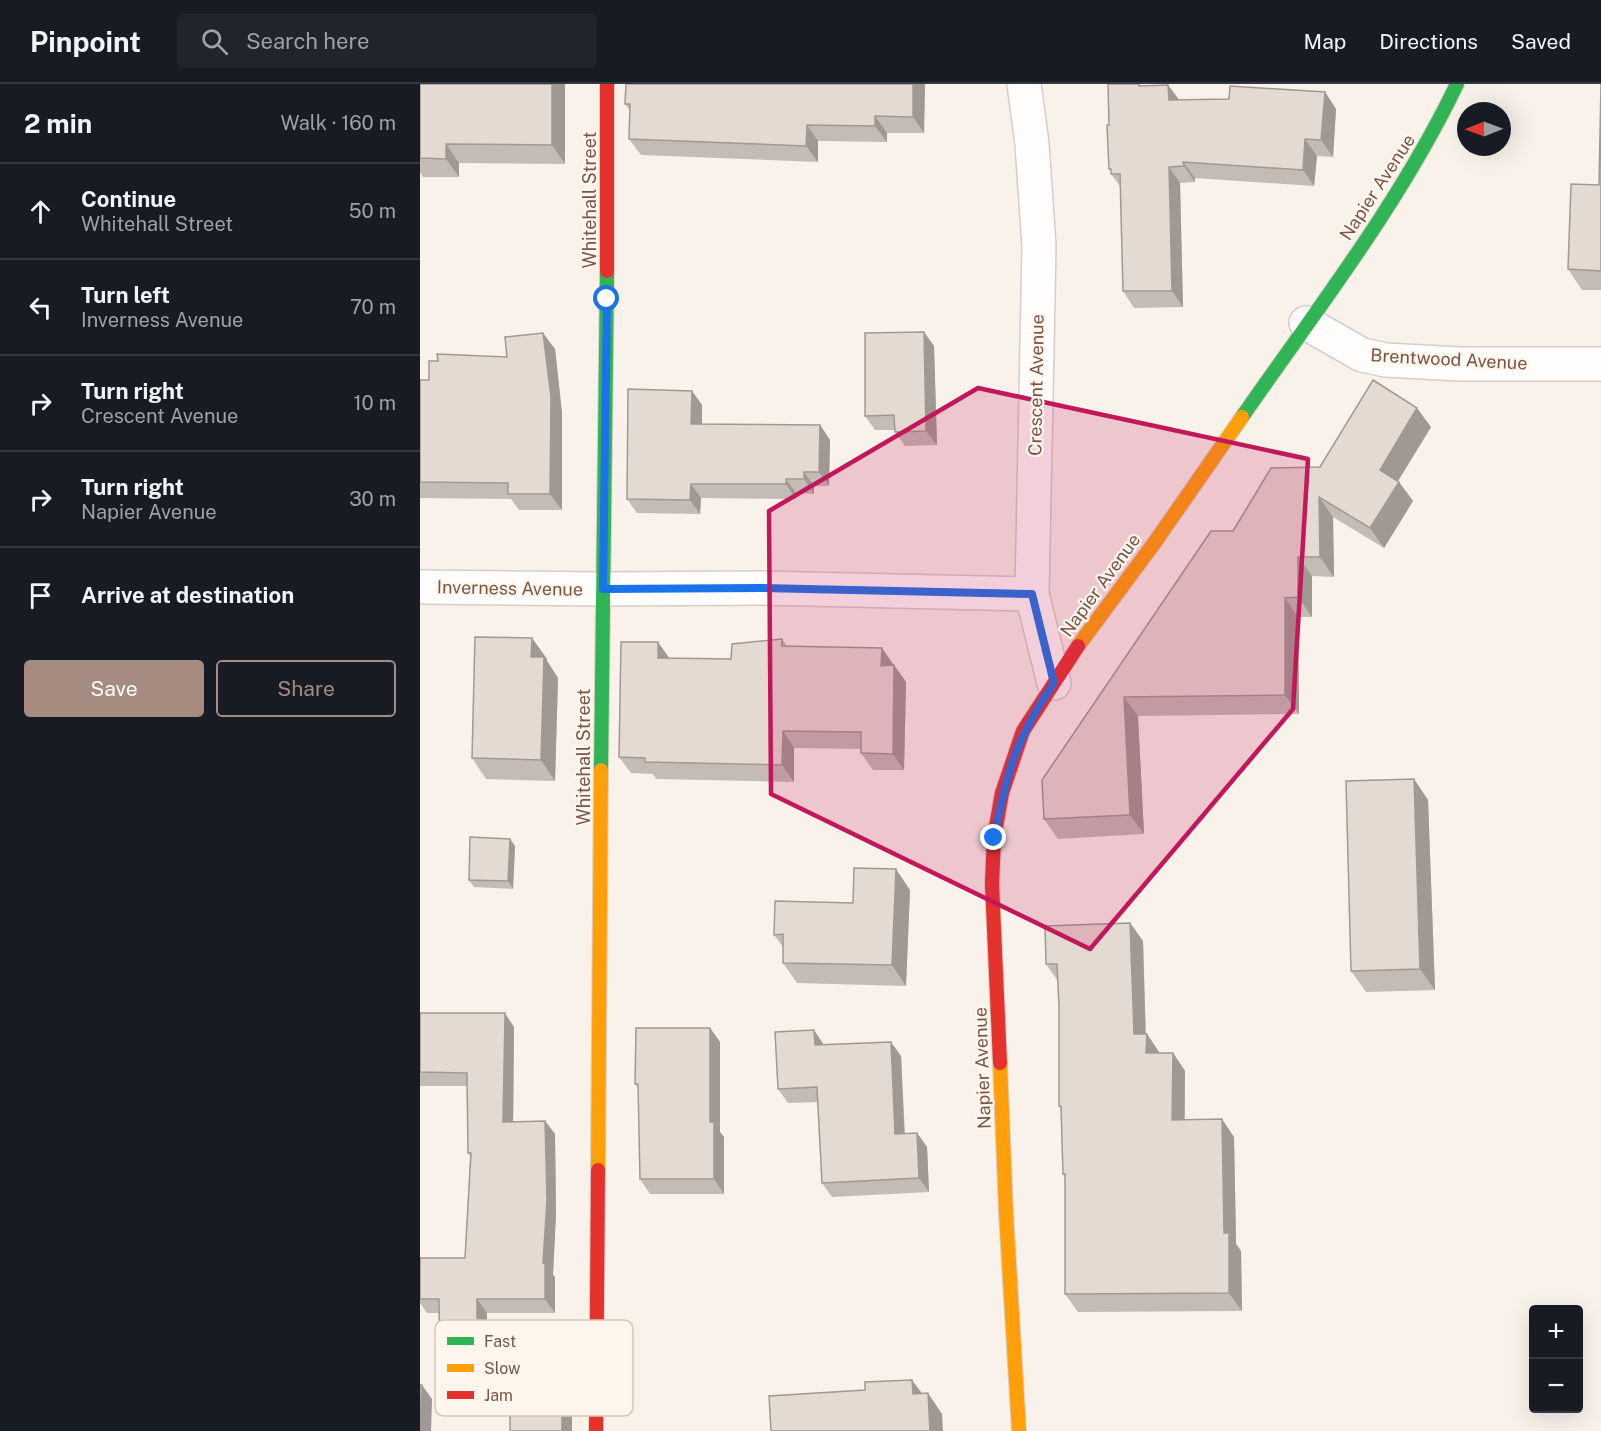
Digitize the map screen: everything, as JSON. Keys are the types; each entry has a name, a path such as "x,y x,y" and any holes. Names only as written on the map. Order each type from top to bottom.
{"street":[{"name":"Whitehall Street","path":"597,1320 607,84"},
{"name":"Crescent Avenue","path":"1024,84 1032,144 1038,246 1032,594 1054,683"},
{"name":"Napier Avenue","path":"1019,1431 992,884 994,838 1002,793 1013,757 1023,731 1092,625 1161,533 1392,201 1436,128 1456,84"},
{"name":"Brentwood Avenue","path":"1306,323 1362,355 1386,360 1601,364"},
{"name":"Inverness Avenue","path":"420,586 603,589 761,588 1032,594"},
{"name":"Whitehall Street","path":"596,1416 596,1431"}],"highlighted area":[{"path":"978,388 1308,459 1293,709 1090,949 771,794 769,511"}],"building":[{"path":"420,84 552,84 552,145 446,144 446,159 420,158"},
{"path":"626,84 913,84 913,117 875,116 875,126 807,125 806,146 629,139 630,104 625,104"},
{"path":"1108,84 1168,85 1169,100 1229,99 1230,86 1325,92 1321,140 1305,139 1303,170 1183,162 1184,166 1169,167 1172,291 1123,291 1120,174 1111,174 1111,169 1109,169"},
{"path":"1601,84 1601,271 1568,269 1571,184 1599,185"},
{"path":"924,332 926,431 895,432 894,415 865,416 865,333"},
{"path":"543,333 551,397 550,494 508,494 508,483 420,482 420,380 429,380 429,361 438,361 437,354 507,357 505,337"},
{"path":"1373,380 1417,408 1380,470 1399,482 1370,528 1319,497 1320,557 1298,557 1298,597 1285,598 1285,695 1124,697 1130,815 1044,819 1042,780 1211,531 1233,531 1271,468 1320,467"},
{"path":"628,389 692,391 691,424 820,425 819,472 804,472 804,479 786,479 786,484 691,484 690,500 627,499"},
{"path":"475,637 532,638 531,657 544,657 541,760 472,758"},
{"path":"782,639 782,646 882,648 881,666 894,665 893,754 861,753 861,732 783,731 782,765 645,762 645,758 619,757 621,642 658,642 658,658 731,659 732,644"},
{"path":"1414,779 1420,969 1351,971 1346,781"},
{"path":"470,837 510,839 508,881 469,880"},
{"path":"854,868 896,869 892,965 783,963 783,934 774,935 775,901 853,903"},
{"path":"1130,923 1134,1034 1147,1034 1146,1053 1173,1053 1172,1120 1222,1119 1224,1233 1229,1233 1229,1293 1065,1294 1065,1174 1063,1174 1061,1106 1059,1106 1057,964 1046,964 1045,926"},
{"path":"420,1013 505,1013 503,1122 545,1121 547,1200 543,1263 545,1263 545,1299 477,1299 477,1320 439,1320 439,1299 420,1299 420,1258 465,1258 471,1153 468,1153 467,1073 420,1072"},
{"path":"636,1028 710,1028 710,1122 714,1122 714,1179 640,1179 638,1084 635,1084"},
{"path":"814,1030 815,1045 891,1042 895,1134 917,1133 919,1178 822,1183 817,1087 778,1089 775,1032"},
{"path":"912,1380 913,1394 928,1393 930,1431 771,1431 769,1396 865,1390 865,1382"},
{"path":"420,1385 422,1385 421,1431 420,1431"},
{"path":"510,1416 562,1416 562,1431 510,1431"}],"traffic: fast":[{"path":"1242,417 1384,213 1410,171 1457,84"},
{"path":"601,770 607,271"}],"traffic: slow":[{"path":"1078,646 1155,542 1242,417"},
{"path":"598,1170 601,770"},
{"path":"1000,1063 1019,1431"}],"traffic: jam":[{"path":"607,84 607,271"},
{"path":"1000,1063 992,884 994,838 1002,793 1023,731 1078,646"},
{"path":"597,1320 598,1170"},
{"path":"596,1416 596,1431"}],"route":[{"path":"607,299 603,589 761,588 1032,594 1054,683 1023,731 1002,793 994,838"}]}
